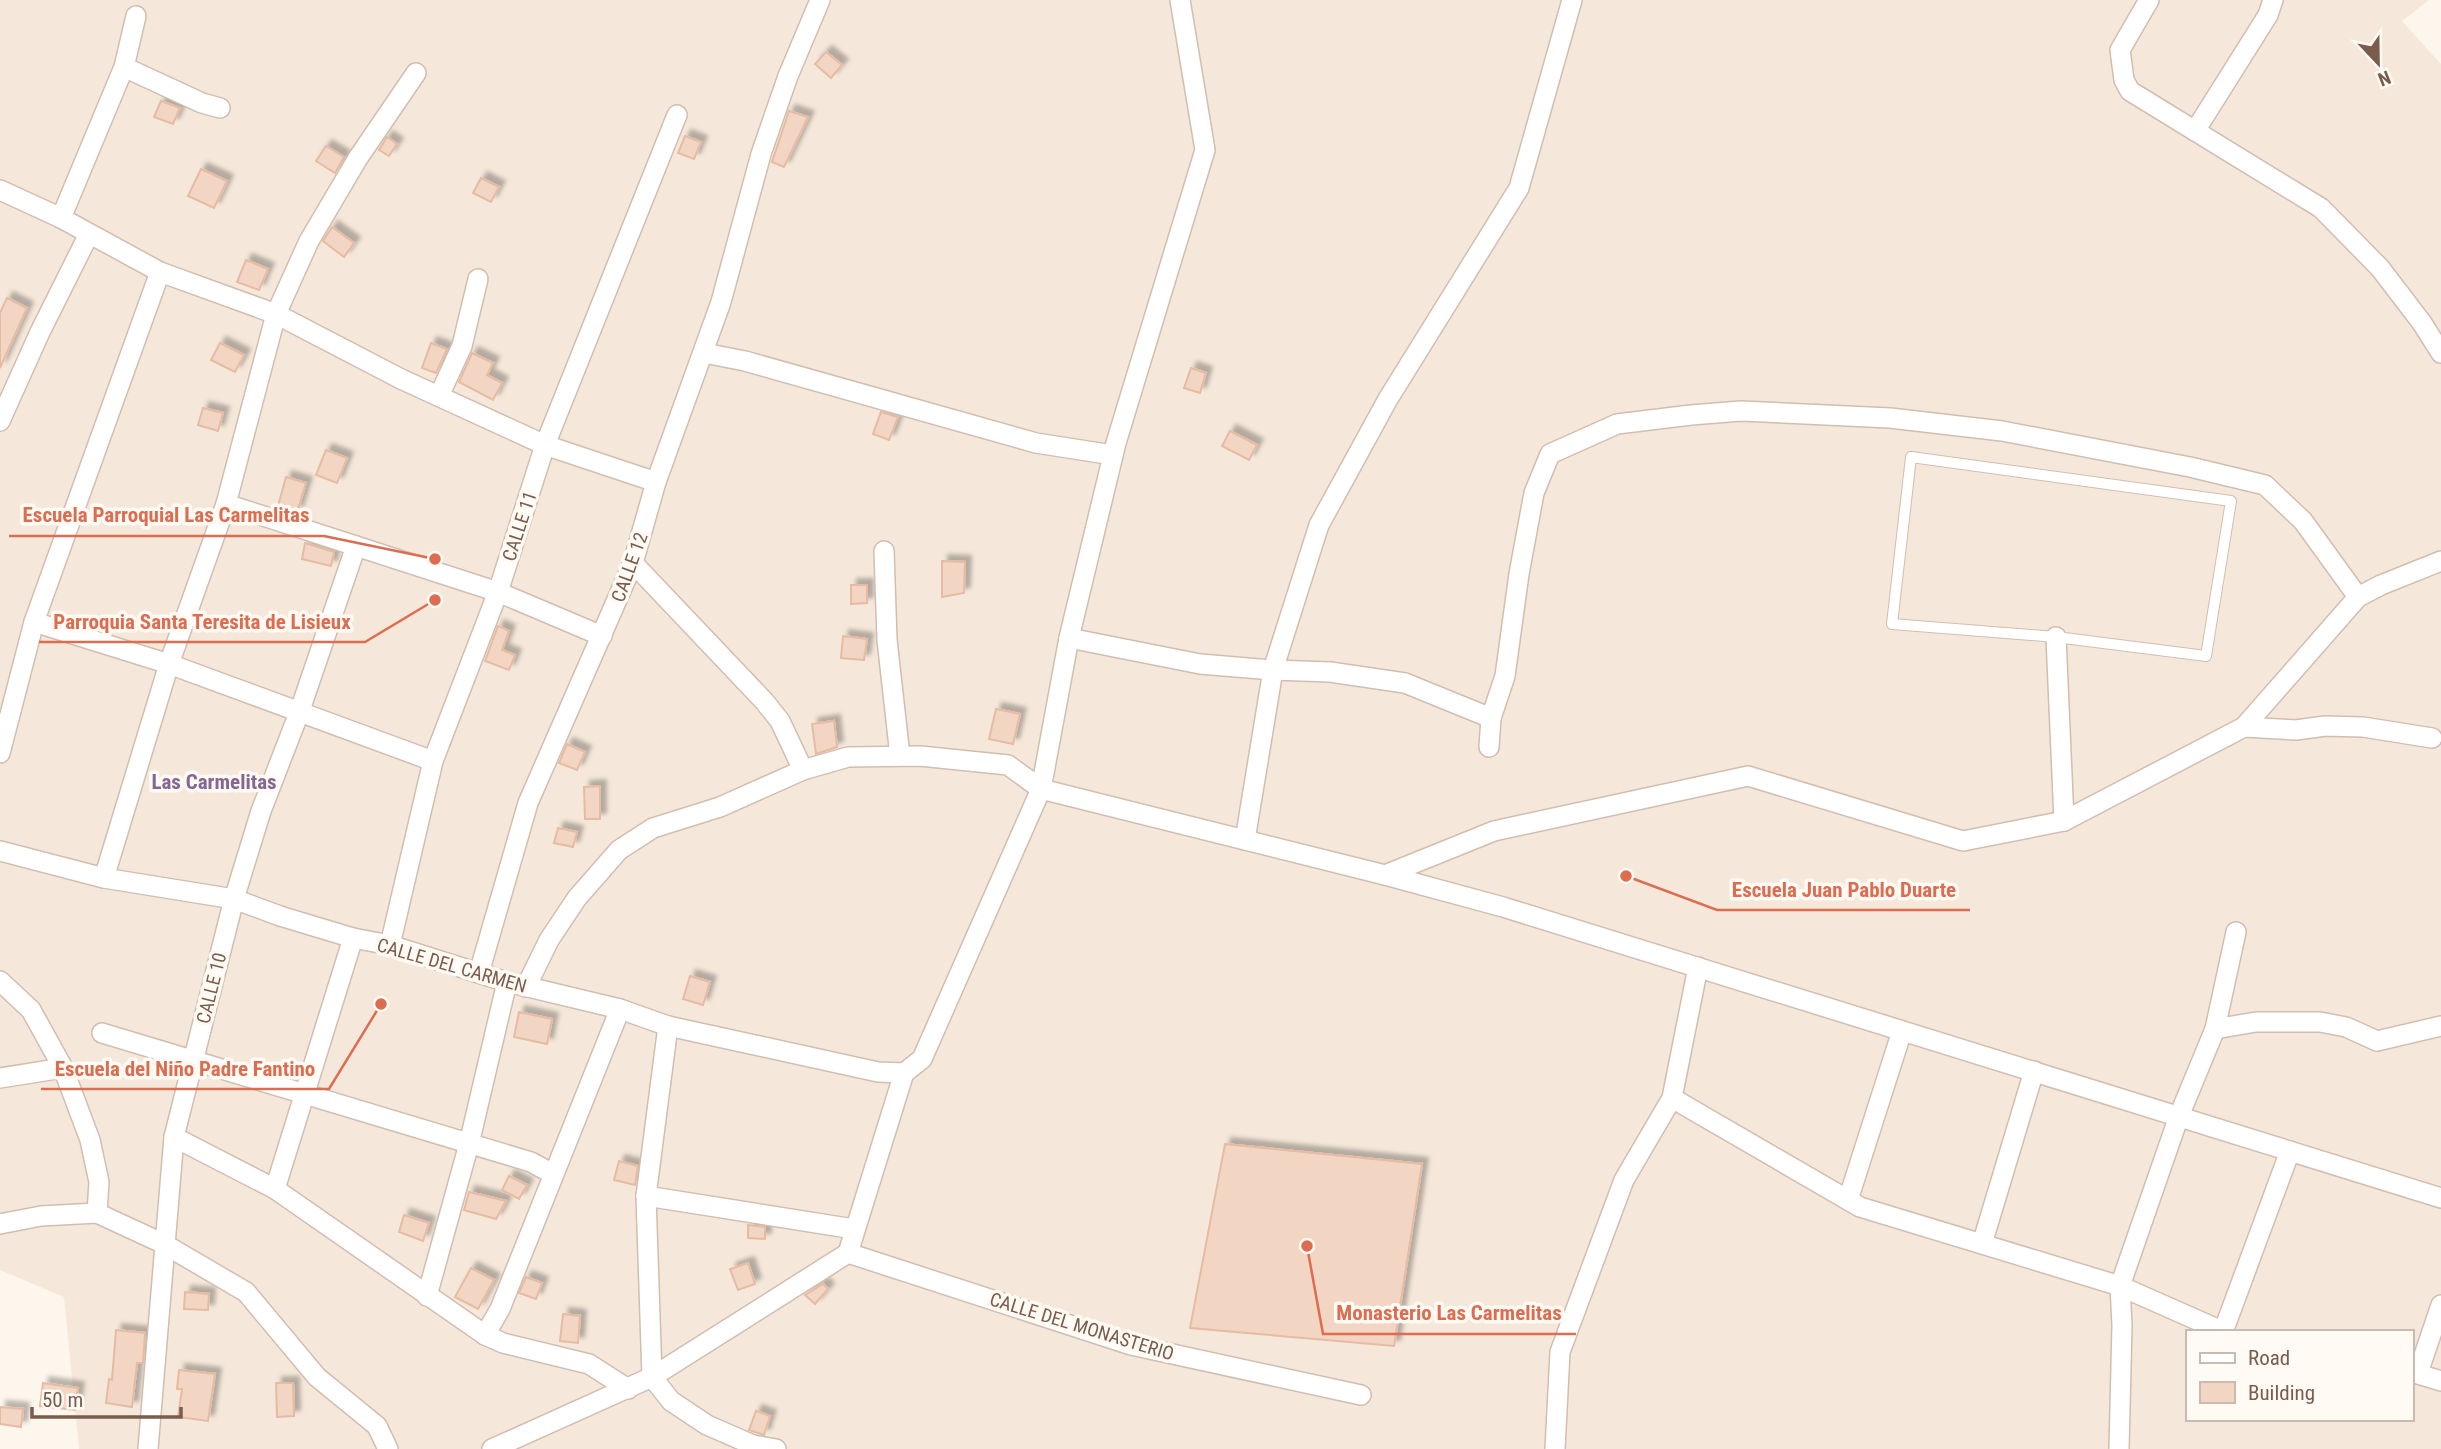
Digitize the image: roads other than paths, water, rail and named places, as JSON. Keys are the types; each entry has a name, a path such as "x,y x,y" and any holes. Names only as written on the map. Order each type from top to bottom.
{"street":[{"name":"CALLE 12","path":"479,972 528,803 633,563 656,482 720,302 761,154 820,0"},
{"path":"492,1449 652,1377 848,1253 904,1073 922,1059 1041,789 1069,638 1113,455 1205,150 1180,0"},
{"path":"1245,840 1273,670 1319,525 1388,399 1519,188 1572,0"},
{"path":"2149,0 2120,50 2124,80 2130,91 2321,208 2380,268 2441,353"},
{"path":"2195,131 2268,15 2273,0"},
{"path":"61,218 124,66 135,16"},
{"path":"124,66 202,103 220,108"},
{"path":"104,878 169,664 226,504 276,314 309,241 358,158 416,73"},
{"name":"CALLE 11","path":"390,945 433,761 498,592 545,445 677,115"},
{"path":"0,190 61,218 160,272 276,314 439,396 545,445 656,482"},
{"path":"0,421 40,332 89,234"},
{"path":"0,753 34,622 160,272"},
{"path":"439,396 462,346 478,279"},
{"path":"704,353 745,361 1036,443 1113,455"},
{"path":"1489,747 1491,718 1504,676 1534,493 1550,454 1618,424 1741,411 1890,418 2002,431 2190,467 2265,485 2303,521 2358,597"},
{"path":"226,504 498,592 602,636"},
{"name":"CALLE 10","path":"148,1449 174,1136 234,899 261,811 299,713 356,546"},
{"path":"884,551 887,640 901,756"},
{"path":"1385,875 1494,831 1748,776 1963,841 2064,821 2244,727 2358,597 2441,561"},
{"path":"633,563 764,701 780,721 803,770"},
{"path":"34,622 169,664 433,761"},
{"path":"2056,637 2064,821"},
{"path":"1069,638 1200,664 1330,672 1405,683 1491,718"},
{"path":"2244,727 2296,730 2325,726 2363,727 2432,738"},
{"path":"427,1296 517,984 570,909 619,850 653,828 720,807 803,770 848,757 901,756 1008,765 1041,789 1503,907 2441,1198"},
{"name":"CALLE DEL CARMEN","path":"0,851 104,878 234,899 353,938 390,945 517,984 620,1009 668,1027 878,1072 904,1073"},
{"path":"2119,1449 2122,1325 2120,1286 2179,1116 2216,1029 2236,932"},
{"path":"275,1189 353,938"},
{"path":"1555,1449 1560,1352 1624,1180 1672,1098 1698,967"},
{"path":"0,981 31,1010 63,1068 90,1140 99,1182 97,1213"},
{"path":"485,1335 500,1309 620,1009"},
{"path":"2216,1029 2256,1022 2320,1021 2346,1027 2377,1041 2441,1026"},
{"path":"668,1027 646,1196 652,1377 671,1401 707,1425 753,1445 776,1449"},
{"path":"1848,1200 1902,1031"},
{"path":"102,1034 531,1163 553,1174"},
{"path":"0,1077 63,1068"},
{"path":"1982,1244 2034,1071"},
{"path":"1672,1098 1860,1207 2120,1286 2219,1330"},
{"path":"174,1136 275,1189 485,1335 503,1343 589,1364 628,1389"},
{"path":"2225,1330 2290,1151"},
{"path":"646,1196 854,1229"},
{"path":"0,1224 41,1216 97,1213 164,1244 246,1292 317,1377 377,1426 388,1449"},
{"name":"CALLE DEL MONASTERIO","path":"848,1253 1131,1345 1361,1395"},
{"path":"2441,1305 2415,1373 2441,1381"}],"lane":[{"path":"1911,457 2231,501 2206,656 2056,637 1892,624 1911,457"}],"place":[{"name":"Escuela Parroquial Las Carmelitas","path":"435,559"},
{"name":"Parroquia Santa Teresita de Lisieux","path":"435,600"},
{"name":"Escuela Juan Pablo Duarte","path":"1626,876"},
{"name":"Escuela del Niño Padre Fantino","path":"381,1004"},
{"name":"Monasterio Las Carmelitas","path":"1307,1246"}],"district":[{"name":"Las Carmelitas","path":"214,782"}]}
